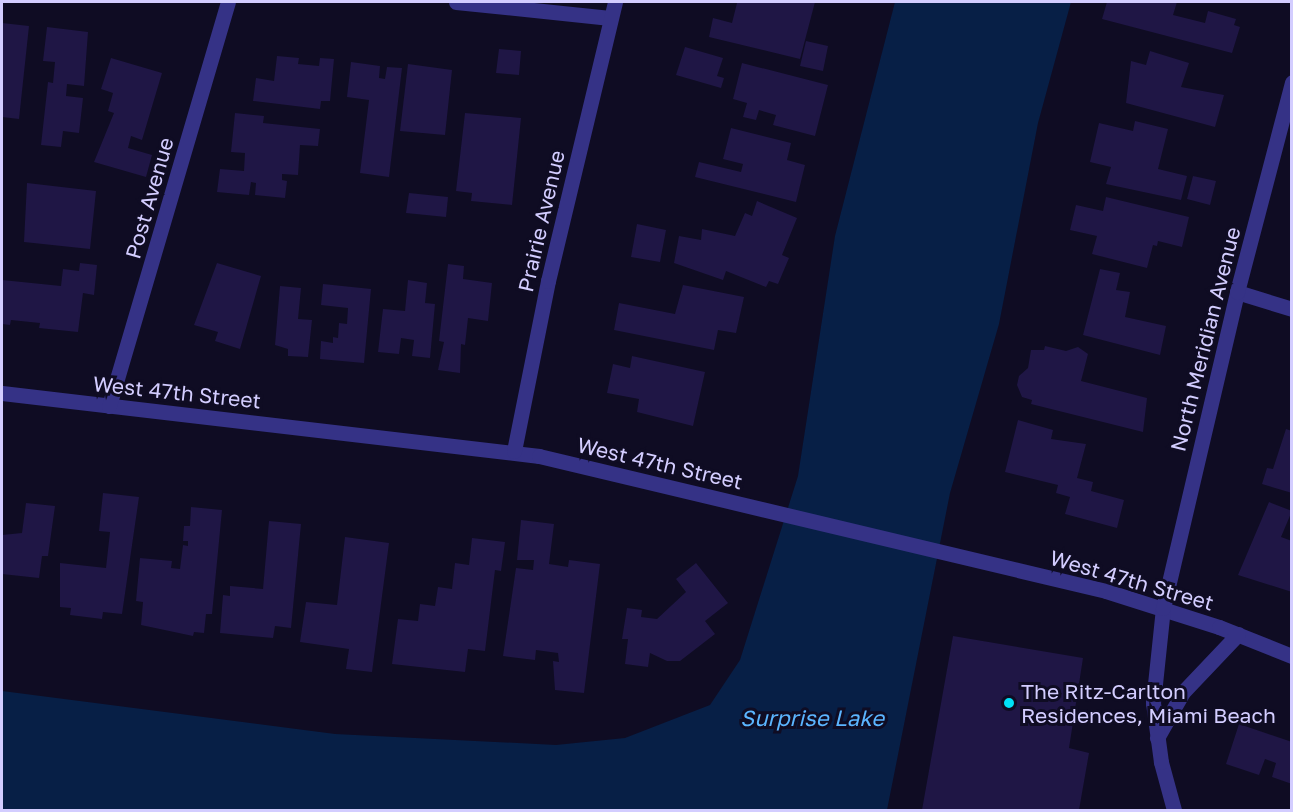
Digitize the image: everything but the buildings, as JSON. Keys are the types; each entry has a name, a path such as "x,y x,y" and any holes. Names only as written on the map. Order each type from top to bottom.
{"street":[{"name":"Post Avenue","path":"109,406 228,2"},
{"path":"456,2 610,18"},
{"name":"Prairie Avenue","path":"514,451 548,281 615,2"},
{"name":"North Meridian Avenue","path":"1173,810 1157,738 1153,690 1163,608 1237,292 1292,82"},
{"path":"1237,292 1292,309"},
{"name":"West 47th Street","path":"2,393 514,451 980,561 1163,608 1238,634 1292,657"},
{"path":"1157,738 1183,692 1238,634"}],"water":[{"name":"Surprise Lake","path":"895,2 1071,2 1038,123 999,324 950,493 887,810 2,810 2,691 335,734 556,745 625,738 710,705 740,660 798,476 835,236"}],"place":[{"name":"The Ritz-Carlton Residences, Miami Beach","path":"1009,703"}]}
